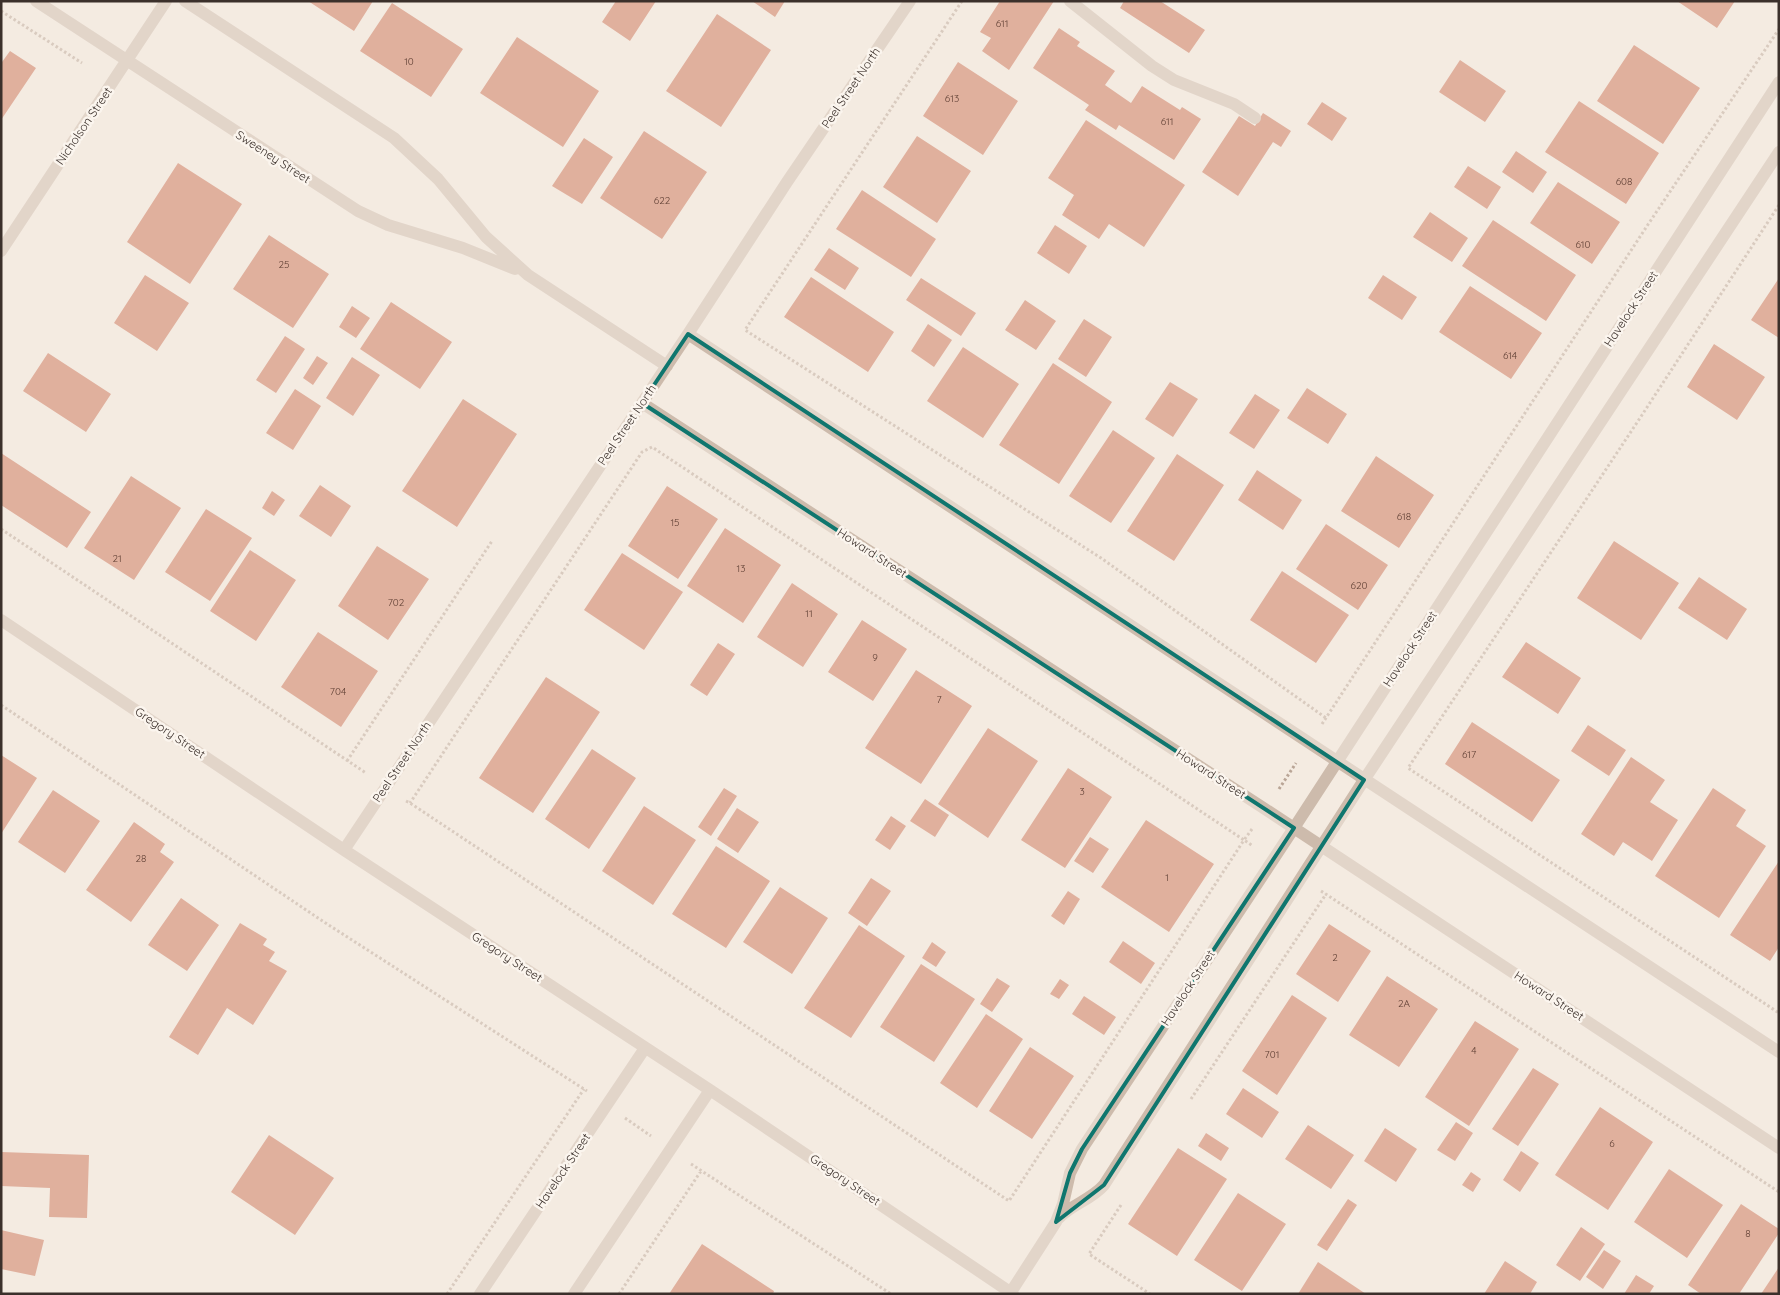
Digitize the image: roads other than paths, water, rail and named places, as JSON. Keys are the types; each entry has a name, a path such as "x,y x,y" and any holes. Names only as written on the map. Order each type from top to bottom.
{"street":[{"name":"Sweeney Street","path":"36,1 358,211 388,225 464,248 528,275"},
{"name":"Nicholson Street","path":"1,251 166,1"},
{"name":"Sweeney Street","path":"185,1 394,138 438,179 486,237 528,275 667,366"},
{"name":"Peel Street North","path":"344,850 667,366 787,182 910,1"},
{"path":"1070,1 1152,66 1174,80 1234,104 1255,118"},
{"name":"Havelock Street","path":"1012,1293 1062,1210 1070,1173 1082,1149 1294,828 1779,82"},
{"name":"Havelock Street","path":"1056,1222 1070,1208 1095,1195 1104,1185 1364,780 1779,152"},
{"path":"688,334 1779,1052"},
{"name":"Howard Street","path":"642,403 1322,846 1779,1148"},
{"name":"Gregory Street","path":"1,620 344,850 710,1090 1012,1293"},
{"name":"Havelock Street","path":"480,1294 645,1048"},
{"path":"574,1294 710,1090"}]}
